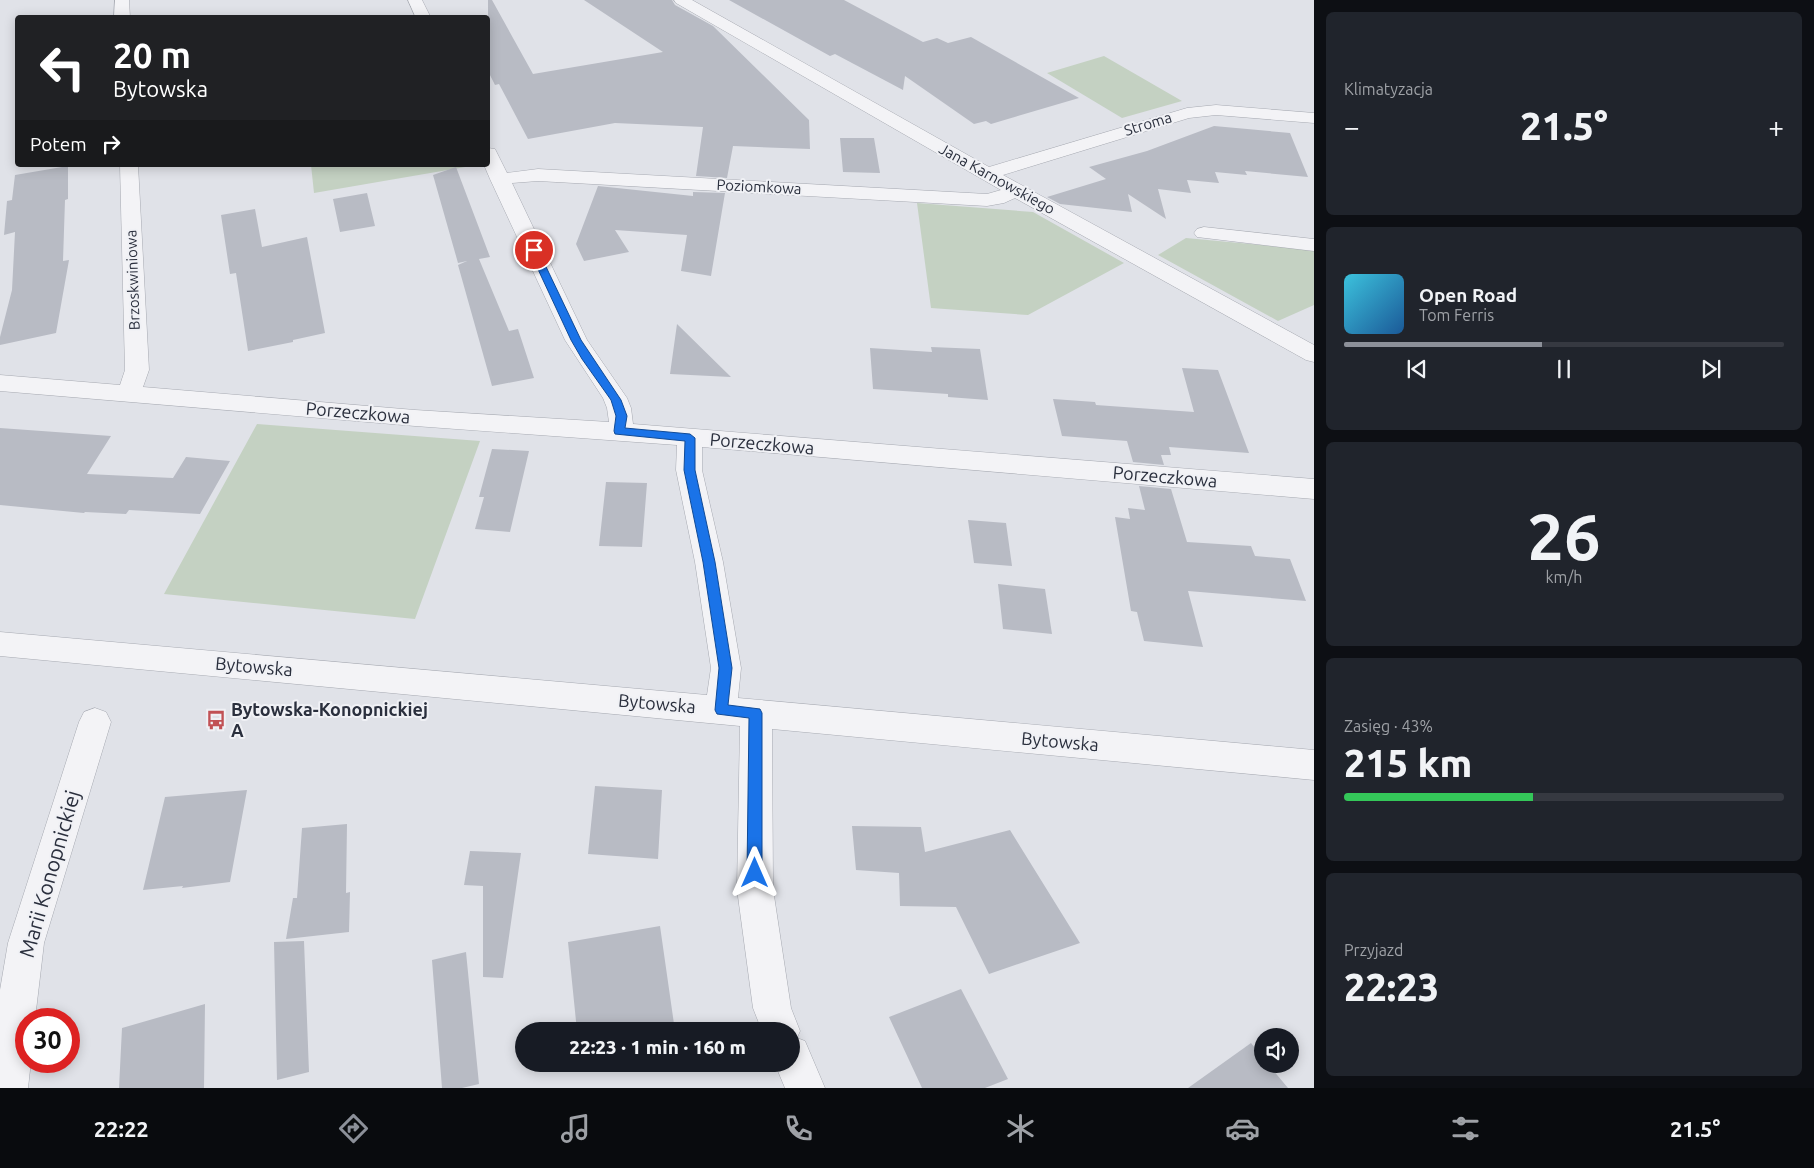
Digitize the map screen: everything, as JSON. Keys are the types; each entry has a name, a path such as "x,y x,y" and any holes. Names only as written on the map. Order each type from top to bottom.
{"street":[{"path":"122,0 122,15"},
{"path":"416,0 423,15"},
{"name":"Jana Karnowskiego","path":"681,0 1016,190 1314,355"},
{"name":"Stroma","path":"988,174 1007,166 1187,113 1216,110 1314,118"},
{"path":"490,157 576,340 616,400 622,416 619,431"},
{"name":"Brzoskwiniowa","path":"128,393 135,380 137,370 129,167"},
{"name":"Poziomkowa","path":"500,179 538,175 987,200 997,199 1016,190"},
{"path":"1204,233 1314,245"},
{"name":"Porzeczkowa","path":"0,383 415,418 619,431 1314,489"},
{"path":"690,438 689,470 709,562 726,668 721,710"},
{"name":"Bytowska","path":"0,644 1314,765"},
{"path":"756,713 754,766 755,890 772,1008 777,1022"},
{"name":"Marii Konopnickiej","path":"8,1088 26,942 95,722"},
{"path":"798,1072 805,1088"}],"green space":[{"path":"1104,56 1182,101 1122,118 1047,73"},
{"path":"311,167 465,167 314,193"},
{"path":"917,203 1033,212 1124,263 1028,315 931,308"},
{"path":"1186,238 1314,250 1314,305 1278,321 1158,255"},
{"path":"257,424 480,441 415,619 164,594"}],"building":[{"path":"488,0 492,0 533,74 663,52 584,0 672,0 675,5 713,26 809,120 810,149 733,146 727,178 696,176 703,127 615,123 528,139 499,84 495,85 490,75 490,15 488,15"},
{"path":"729,0 844,0 923,42 937,38 948,43 971,37 1079,98 991,124 986,121 974,124 905,76 903,90 835,54 830,56"},
{"path":"1214,126 1290,133 1308,177 1245,171 1247,175 1215,172 1219,183 1187,180 1191,193 1158,189 1166,219 1128,194 1132,212 1060,204 1047,197 1106,179 1089,167 1147,151"},
{"path":"840,138 874,138 880,173 843,172"},
{"path":"68,167 68,199 65,200 63,261 69,260 56,333 0,345 0,337 12,290 15,232 4,235 7,201 12,200 15,175"},
{"path":"456,167 490,257 479,259 509,331 518,329 534,378 492,386 458,265 467,261 458,263 433,175"},
{"path":"598,186 693,196 693,192 725,193 711,276 681,271 687,235 615,230 629,252 584,261 576,244"},
{"path":"367,193 375,226 340,232 333,199"},
{"path":"255,209 262,247 307,237 325,333 248,351 236,273 230,274 221,215"},
{"path":"677,324 731,377 670,374"},
{"path":"931,347 980,349 988,400 948,397 948,394 873,389 870,348 932,352"},
{"path":"1182,368 1218,370 1249,453 1169,447 1171,455 1161,455 1164,465 1133,462 1127,441 1062,436 1053,399 1095,402 1096,405 1194,412"},
{"path":"0,428 111,436 87,474 173,478 186,457 230,461 200,514 129,510 126,514 84,513 0,505"},
{"path":"492,449 529,451 510,532 475,529 484,497 479,497"},
{"path":"606,482 647,483 642,547 599,546"},
{"path":"1139,486 1171,489 1187,542 1251,546 1255,556 1290,559 1306,601 1188,591 1203,647 1144,641 1137,612 1131,611 1115,517 1130,519 1128,508 1145,510"},
{"path":"968,520 1006,523 1012,566 974,563"},
{"path":"998,584 1045,589 1052,634 1003,629"},
{"path":"595,786 662,790 658,859 588,854"},
{"path":"247,790 230,882 182,888 183,886 143,890 165,797"},
{"path":"347,824 346,893 350,892 349,932 286,939 293,898 297,898 302,828"},
{"path":"852,826 921,827 925,852 1010,830 1080,943 989,974 956,907 900,906 899,873 856,870"},
{"path":"470,851 521,853 503,978 483,977 483,886 464,885"},
{"path":"660,926 674,1022 576,1022 568,942"},
{"path":"304,941 309,1072 277,1080 274,942"},
{"path":"466,952 479,1084 462,1088 442,1088 432,960"},
{"path":"961,989 1008,1079 985,1088 922,1088 889,1017"},
{"path":"205,1004 204,1088 119,1088 122,1028"},
{"path":"1251,1043 1254,1047 1254,1073 1276,1073 1288,1088 1188,1088"}],"place":[{"name":"Bytowska-Konopnickiej A","path":"216,720"}],"route":[{"path":"534,250 576,340 616,400 622,416 619,431 690,438 689,470 709,562 726,668 721,710 756,713 754,766 755,873"}]}
